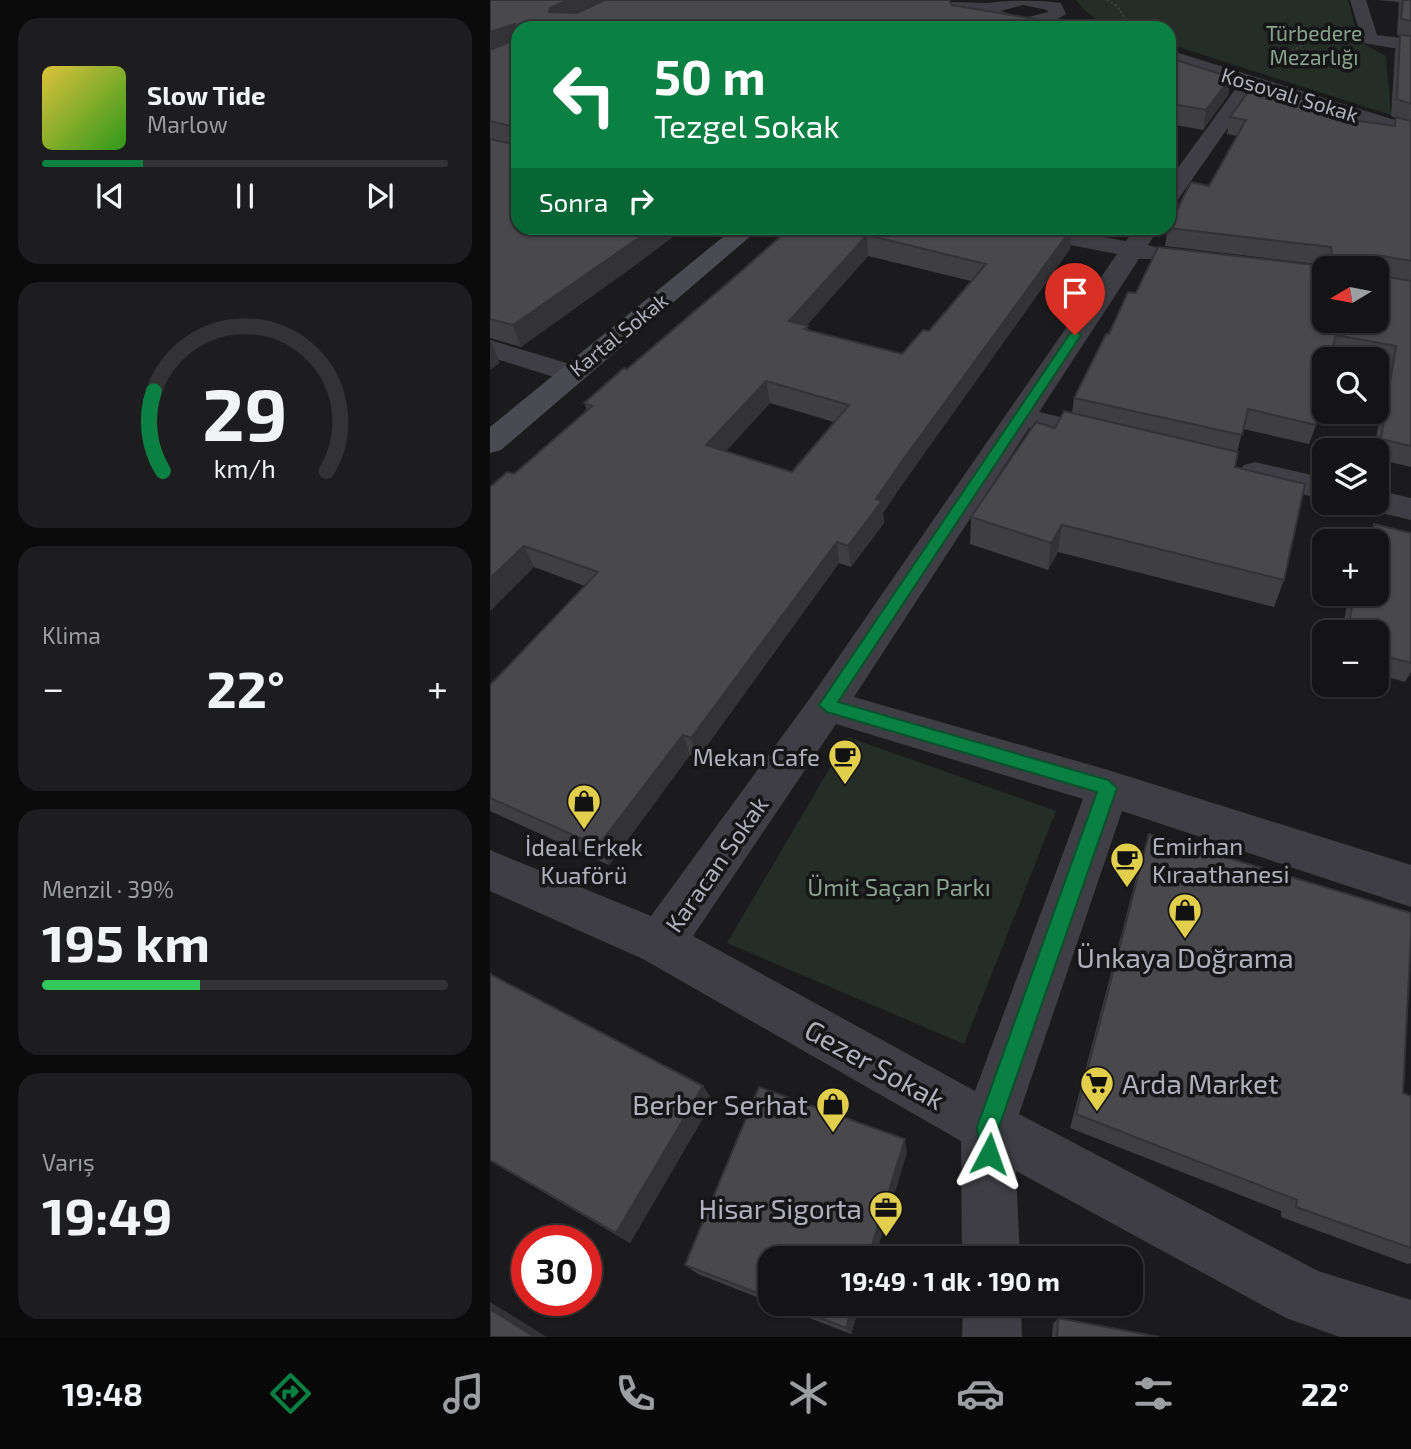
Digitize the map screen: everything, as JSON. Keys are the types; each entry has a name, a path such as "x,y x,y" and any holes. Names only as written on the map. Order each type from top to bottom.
{"street":[{"path":"884,0 1014,21"},
{"path":"997,19 1008,1 1028,0 1055,8 1057,14 1040,21"},
{"path":"1358,0 1369,39 1403,45"},
{"path":"1051,18 1060,21"},
{"name":"Kosovalı Sokak","path":"1176,58 1411,132"},
{"path":"1176,186 1250,82"},
{"name":"Kartal Sokak","path":"490,443 570,373 739,235"},
{"path":"1088,235 1138,240 1184,258"},
{"name":"Karacan Sokak","path":"660,943 827,705 1138,240"},
{"path":"490,348 570,373"},
{"path":"1021,418 1140,445"},
{"path":"1232,467 1312,486"},
{"path":"1389,504 1411,509"},
{"path":"827,705 1108,788 1411,886"},
{"path":"991,1246 988,1127 1108,788"},
{"name":"Gezer Sokak","path":"490,870 660,943 988,1127 1307,1297 1411,1330"},
{"path":"992,1316 992,1337"}],"path":[{"path":"1107,0 1117,6 1127,21"},
{"path":"1288,53 1338,26"}],"green space":[{"name":"Türbedere Mezarlığı","path":"1076,0 1348,0 1359,41 1386,56 1391,115 1176,46 1176,21 1099,21"},
{"name":"Ümit Saçan Parkı","path":"848,737 1056,811 964,1044 727,943"}],"building":[{"path":"490,0 568,0 550,8 549,12 577,13 605,0 949,0 952,5 1043,21 511,21 511,25 490,32"},
{"path":"1403,0 1411,0 1411,21 1401,19"},
{"path":"1400,35 1411,36 1411,104 1397,99"},
{"path":"511,41 511,126 490,121 490,50"},
{"path":"1176,60 1231,77 1206,110 1176,105"},
{"path":"1253,85 1340,111 1339,118 1395,126 1396,117 1411,121 1411,261 1390,256 1332,256 1331,247 1176,229 1176,212 1191,182 1209,186 1246,120 1230,117"},
{"path":"490,139 511,144 511,235 643,235 513,325 490,319"},
{"path":"782,235 867,235 1067,235 900,464 876,499 882,501 848,546 837,542 691,738 683,735 598,846 490,798 490,685 598,572 524,546 490,578 490,487 507,472 514,474 592,406 584,403 624,368 627,369","holes":["867,235 986,264 929,331 923,330 902,354 804,329 808,326 789,321","766,381 849,405 792,472 706,445"]},
{"path":"1158,247 1312,265 1312,333 1389,333 1390,277 1411,281 1411,446 1381,438 1383,424 1389,424 1389,389 1396,346 1336,335 1333,347 1312,347 1312,424 1316,425 1248,409 1242,435 1074,398 1106,334 1109,334 1128,292 1136,293"},
{"path":"1064,411 1238,452 1235,467 1305,484 1284,580 1062,525 1051,543 971,517 1036,422 1055,428"},
{"path":"1374,524 1411,533 1411,663 1389,657 1389,620 1350,620 1352,606 1389,606 1389,529 1373,529"},
{"path":"1149,834 1411,913 1403,1093 1411,1096 1411,1248 1296,1207 1297,1200 1076,1114"},
{"path":"490,974 703,1086 616,1233 490,1160"},
{"path":"759,1087 905,1139 872,1246 758,1246 758,1293 685,1265"},
{"path":"490,1309 535,1337 490,1337"},
{"path":"815,1316 850,1316 846,1328"},
{"path":"1058,1318 1159,1337 1057,1337"}],"place":[{"name":"Mekan Cafe","path":"845,786"},
{"name":"İdeal Erkek Kuaförü","path":"584,831"},
{"name":"Emirhan Kıraathanesi","path":"1127,889"},
{"name":"Ünkaya Doğrama","path":"1185,940"},
{"name":"Arda Market","path":"1097,1113"},
{"name":"Berber Serhat","path":"833,1134"},
{"name":"Hisar Sigorta","path":"886,1238"}],"route":[{"path":"989,1154 988,1127 1108,788 827,705 1075,335"}]}
